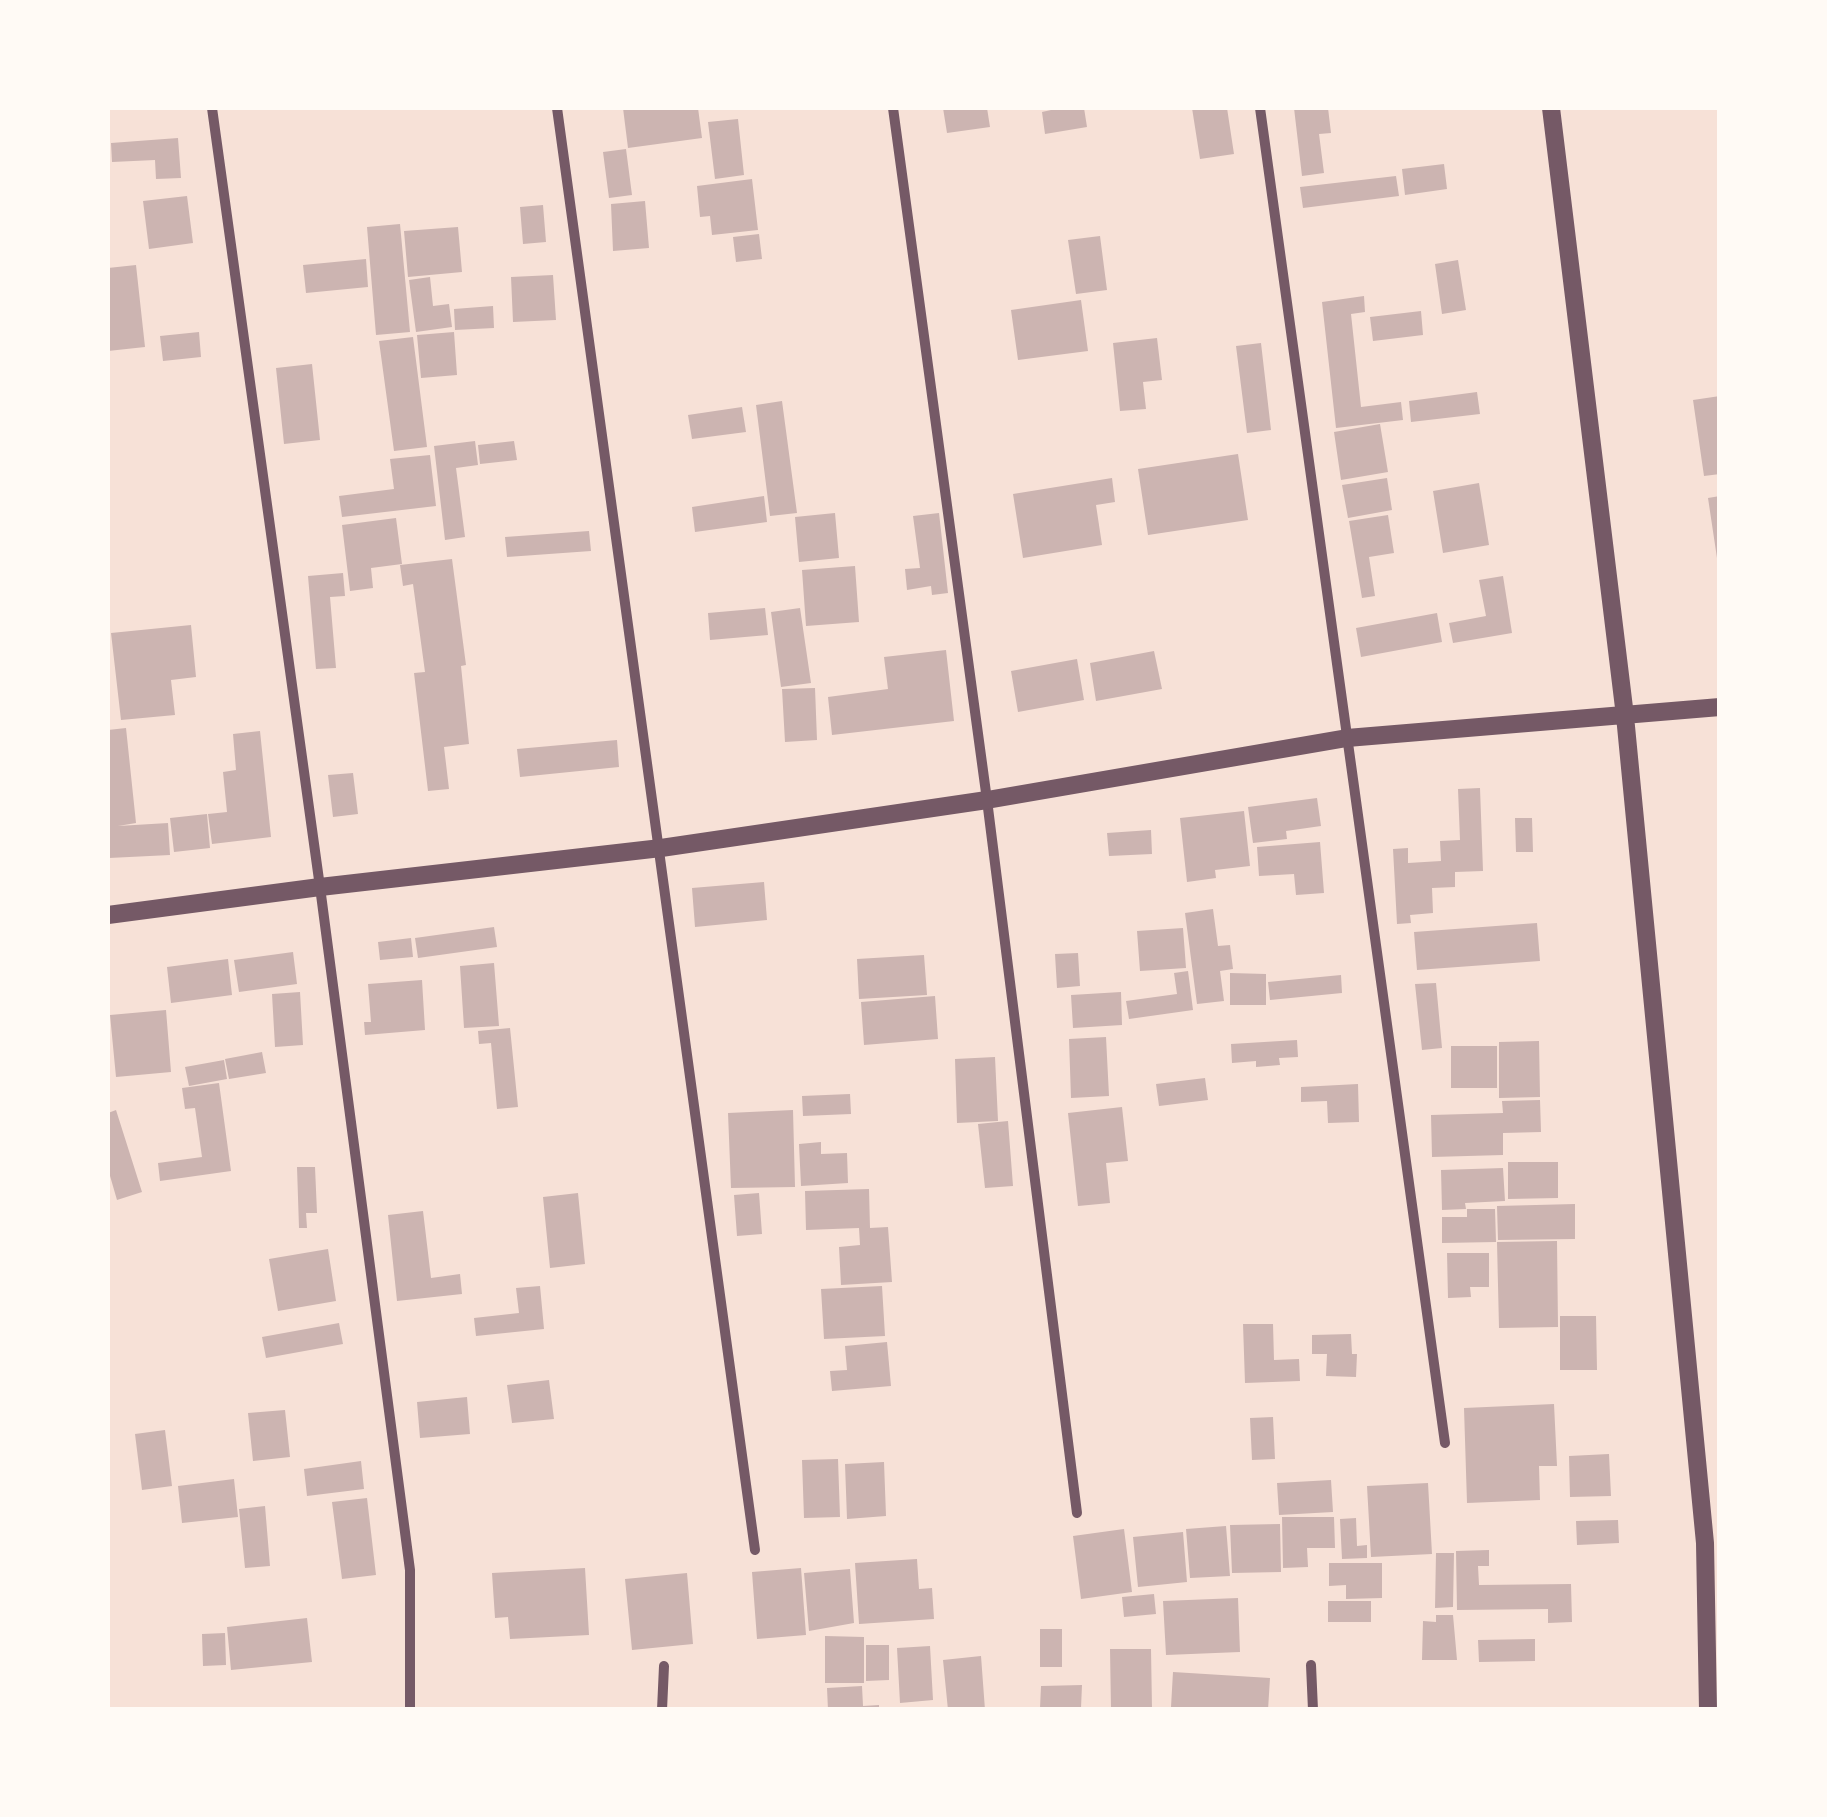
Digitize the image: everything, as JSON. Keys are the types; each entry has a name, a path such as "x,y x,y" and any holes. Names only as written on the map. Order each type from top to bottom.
{"street":[{"path":"212,108 410,1570 410,1710"},
{"path":"557,108 756,1550"},
{"path":"893,108 1077,1513"},
{"path":"1260,108 1445,1442"},
{"path":"1551,108 1625,716 1705,1543 1708,1710"},
{"path":"108,915 320,886 661,848 986,800 1347,738 1720,707"},
{"path":"662,1710 664,1666"},
{"path":"1312,1666 1313,1710"}],"building":[{"path":"623,108 698,108 702,138 628,148"},
{"path":"943,108 987,108 990,127 947,133"},
{"path":"1084,108 1087,127 1045,134 1042,112"},
{"path":"1192,108 1227,108 1234,154 1200,159"},
{"path":"1294,108 1328,108 1331,133 1319,134 1324,173 1302,176"},
{"path":"738,119 744,175 715,179 708,122"},
{"path":"178,138 181,178 156,179 155,160 112,162 111,143"},
{"path":"626,149 632,195 609,198 603,152"},
{"path":"1444,164 1447,189 1405,195 1402,169"},
{"path":"1396,176 1399,196 1303,208 1300,187"},
{"path":"752,179 758,230 712,235 710,216 700,217 697,186"},
{"path":"187,196 193,243 149,249 143,201"},
{"path":"645,201 649,248 613,251 611,204"},
{"path":"543,205 546,242 523,244 520,207"},
{"path":"400,224 410,332 376,335 367,227"},
{"path":"458,227 462,272 408,277 404,231"},
{"path":"759,234 762,259 736,262 733,237"},
{"path":"1100,236 1107,290 1076,294 1068,240"},
{"path":"366,259 368,287 306,293 303,265"},
{"path":"1458,260 1466,310 1442,314 1435,264"},
{"path":"136,265 145,347 108,351 108,268"},
{"path":"553,275 556,320 513,322 511,277"},
{"path":"430,277 433,306 449,304 452,327 416,332 409,280"},
{"path":"1364,296 1365,312 1351,314 1361,407 1401,402 1403,420 1336,428 1322,302"},
{"path":"1081,300 1088,351 1018,360 1011,310"},
{"path":"493,306 494,328 455,330 454,309"},
{"path":"1421,311 1423,335 1373,341 1370,317"},
{"path":"199,332 201,357 163,361 160,336"},
{"path":"454,332 457,375 421,378 417,335"},
{"path":"413,337 427,447 394,451 379,341"},
{"path":"1157,338 1162,380 1143,382 1146,409 1120,411 1113,343"},
{"path":"1261,343 1271,430 1247,433 1236,346"},
{"path":"312,364 320,440 284,444 276,368"},
{"path":"1477,392 1480,414 1411,422 1409,401"},
{"path":"1720,396 1720,474 1704,476 1693,400"},
{"path":"782,401 797,513 770,516 756,405"},
{"path":"742,407 746,432 692,439 688,415"},
{"path":"1380,424 1388,472 1341,480 1334,432"},
{"path":"475,441 478,465 456,468 465,537 445,540 434,446"},
{"path":"514,441 517,460 480,464 478,445"},
{"path":"1238,454 1248,520 1148,535 1138,469"},
{"path":"430,455 436,506 342,517 339,496 394,489 390,459"},
{"path":"1112,478 1115,502 1096,505 1102,545 1023,558 1013,494"},
{"path":"1387,478 1392,510 1348,518 1342,485"},
{"path":"1479,483 1489,545 1443,553 1433,491"},
{"path":"764,496 767,522 695,532 692,507"},
{"path":"1720,496 1720,558 1717,558 1708,498"},
{"path":"835,513 839,558 799,562 795,517"},
{"path":"939,513 948,593 932,595 931,586 907,590 905,569 920,568 913,516"},
{"path":"1388,515 1394,553 1369,557 1375,596 1362,598 1349,521"},
{"path":"396,518 402,564 371,568 373,588 350,591 342,525"},
{"path":"589,531 591,551 507,557 505,537"},
{"path":"452,559 466,665 461,666 469,744 444,747 449,789 428,791 414,673 425,672 413,584 403,586 400,565"},
{"path":"855,566 859,622 806,626 802,570"},
{"path":"343,573 345,596 330,597 336,668 316,669 308,576"},
{"path":"1503,576 1512,633 1453,643 1449,623 1486,616 1479,580"},
{"path":"765,608 768,635 710,640 708,613"},
{"path":"800,608 811,683 781,687 771,612"},
{"path":"1437,613 1442,642 1361,657 1356,628"},
{"path":"191,625 196,677 171,680 175,715 121,720 111,633"},
{"path":"946,650 954,721 832,735 828,697 888,689 884,657"},
{"path":"1154,651 1162,689 1096,701 1090,663"},
{"path":"1077,659 1084,700 1018,712 1011,671"},
{"path":"815,688 817,740 785,742 782,689"},
{"path":"126,728 136,823 118,826 168,823 170,855 109,858 108,730"},
{"path":"260,731 271,837 212,844 208,814 227,812 223,772 236,770 233,734"},
{"path":"617,740 619,767 520,777 517,749"},
{"path":"353,773 358,814 333,817 328,775"},
{"path":"1480,788 1483,871 1455,872 1455,887 1432,888 1433,913 1410,915 1411,923 1397,924 1393,849 1408,848 1408,863 1441,861 1440,841 1460,840 1458,789"},
{"path":"1317,798 1321,826 1286,831 1287,839 1253,843 1248,807"},
{"path":"1244,811 1250,866 1215,870 1216,878 1187,882 1180,818"},
{"path":"207,814 210,848 174,852 170,818"},
{"path":"1515,818 1532,818 1533,852 1516,852"},
{"path":"1151,830 1152,854 1109,856 1107,833"},
{"path":"1320,842 1324,893 1296,895 1294,874 1259,876 1257,847"},
{"path":"764,882 767,920 695,927 692,888"},
{"path":"1213,909 1218,946 1230,945 1233,969 1220,971 1224,1001 1197,1004 1185,913"},
{"path":"1537,923 1540,961 1417,970 1414,932"},
{"path":"494,927 497,947 418,958 415,938"},
{"path":"1183,928 1186,968 1140,971 1137,931"},
{"path":"411,938 413,957 380,960 378,942"},
{"path":"293,952 297,984 239,992 234,960"},
{"path":"1078,953 1080,986 1057,988 1055,954"},
{"path":"924,955 927,995 859,999 857,959"},
{"path":"228,959 232,995 171,1003 167,967"},
{"path":"494,963 499,1026 464,1028 460,966"},
{"path":"1188,971 1193,1010 1129,1019 1126,1001 1177,994 1174,973"},
{"path":"1230,973 1266,974 1266,1005 1230,1005"},
{"path":"1341,975 1342,993 1270,1000 1268,982"},
{"path":"422,980 425,1030 365,1035 364,1022 371,1022 368,984"},
{"path":"1436,983 1442,1048 1422,1050 1415,984"},
{"path":"300,992 303,1045 275,1047 272,994"},
{"path":"1121,992 1122,1025 1073,1028 1071,995"},
{"path":"935,996 938,1039 864,1045 861,1002"},
{"path":"166,1010 171,1072 116,1077 110,1015"},
{"path":"510,1028 518,1107 497,1109 491,1043 479,1044 478,1031"},
{"path":"1106,1037 1109,1096 1071,1098 1069,1039"},
{"path":"1297,1040 1298,1057 1279,1058 1280,1065 1232,1063 1231,1044"},
{"path":"1539,1041 1540,1097 1499,1098 1499,1042"},
{"path":"1451,1046 1497,1046 1497,1088 1451,1088"},
{"path":"262,1052 266,1073 229,1079 225,1059"},
{"path":"995,1057 998,1121 957,1123 955,1059"},
{"path":"224,1060 227,1079 189,1086 185,1067"},
{"path":"1205,1078 1208,1100 1159,1106 1156,1084"},
{"path":"219,1083 231,1171 160,1181 158,1163 202,1157 195,1108 185,1109 182,1088"},
{"path":"1358,1084 1359,1122 1328,1123 1327,1101 1301,1102 1301,1087"},
{"path":"850,1094 851,1114 803,1116 802,1096"},
{"path":"1540,1100 1541,1132 1503,1133 1503,1155 1432,1157 1431,1115 1503,1113 1502,1101"},
{"path":"1122,1107 1128,1161 1106,1163 1110,1203 1078,1206 1068,1113"},
{"path":"116,1110 142,1192 117,1200 108,1169 108,1113"},
{"path":"793,1110 795,1187 731,1188 728,1113"},
{"path":"1008,1121 1013,1186 985,1188 978,1124"},
{"path":"821,1142 821,1154 847,1153 848,1183 801,1186 799,1144"},
{"path":"1508,1162 1558,1162 1558,1198 1508,1199"},
{"path":"297,1167 315,1167 317,1213 306,1213 307,1228 299,1228"},
{"path":"1503,1168 1505,1201 1465,1203 1466,1209 1442,1210 1441,1170"},
{"path":"869,1189 870,1228 888,1227 892,1282 841,1285 839,1247 860,1245 859,1228 806,1230 805,1191"},
{"path":"578,1193 585,1264 550,1268 543,1197"},
{"path":"759,1193 762,1234 737,1236 734,1195"},
{"path":"1575,1204 1575,1239 1498,1240 1497,1206"},
{"path":"1467,1209 1495,1209 1496,1242 1442,1243 1442,1217 1467,1217"},
{"path":"423,1211 431,1278 460,1274 462,1294 397,1301 388,1215"},
{"path":"1557,1241 1558,1327 1499,1328 1497,1242"},
{"path":"328,1249 336,1301 278,1311 269,1259"},
{"path":"1447,1253 1489,1253 1489,1287 1470,1287 1471,1297 1448,1298"},
{"path":"540,1286 544,1329 476,1336 474,1318 519,1313 516,1288"},
{"path":"882,1286 885,1336 824,1339 821,1289"},
{"path":"1560,1316 1596,1316 1597,1370 1560,1370"},
{"path":"339,1323 343,1344 266,1358 262,1337"},
{"path":"1243,1324 1273,1324 1274,1360 1299,1359 1300,1381 1245,1383"},
{"path":"1351,1334 1352,1354 1357,1354 1356,1377 1326,1376 1327,1354 1312,1354 1312,1335"},
{"path":"887,1342 891,1386 832,1391 830,1371 847,1370 845,1346"},
{"path":"549,1380 554,1419 512,1423 507,1385"},
{"path":"467,1397 470,1434 420,1438 417,1402"},
{"path":"1554,1404 1557,1466 1539,1466 1540,1500 1467,1503 1464,1408"},
{"path":"285,1410 290,1457 253,1461 248,1413"},
{"path":"1273,1417 1275,1459 1252,1460 1250,1418"},
{"path":"165,1430 172,1486 142,1490 135,1434"},
{"path":"1609,1454 1611,1496 1570,1497 1569,1456"},
{"path":"838,1459 840,1517 804,1518 802,1460"},
{"path":"361,1461 364,1489 307,1496 304,1469"},
{"path":"884,1462 886,1516 847,1519 845,1464"},
{"path":"234,1479 238,1517 182,1523 178,1486"},
{"path":"1331,1480 1333,1512 1279,1515 1277,1483"},
{"path":"1428,1483 1432,1554 1371,1557 1367,1486"},
{"path":"367,1498 376,1575 342,1579 332,1502"},
{"path":"265,1506 270,1566 245,1568 239,1509"},
{"path":"1282,1517 1334,1517 1335,1548 1307,1548 1308,1567 1283,1568"},
{"path":"1356,1518 1357,1546 1367,1545 1367,1558 1342,1559 1340,1519"},
{"path":"1618,1520 1619,1543 1577,1545 1576,1521"},
{"path":"1280,1524 1281,1572 1232,1573 1230,1525"},
{"path":"1226,1526 1230,1576 1190,1578 1186,1529"},
{"path":"1124,1529 1132,1592 1081,1599 1073,1536"},
{"path":"1183,1532 1187,1582 1138,1587 1133,1537"},
{"path":"1489,1550 1489,1566 1478,1566 1479,1585 1571,1584 1572,1622 1548,1623 1548,1609 1457,1610 1456,1551"},
{"path":"1436,1553 1454,1553 1453,1607 1435,1608"},
{"path":"917,1559 919,1589 932,1588 934,1619 859,1624 855,1563"},
{"path":"1329,1563 1382,1563 1382,1598 1346,1599 1346,1585 1329,1586"},
{"path":"585,1568 589,1635 510,1639 508,1617 495,1618 492,1573"},
{"path":"801,1568 806,1635 757,1639 752,1572"},
{"path":"850,1569 854,1623 809,1631 804,1573"},
{"path":"687,1573 693,1644 632,1650 625,1579"},
{"path":"1154,1594 1156,1614 1124,1617 1122,1597"},
{"path":"1238,1598 1240,1652 1166,1655 1163,1601"},
{"path":"1328,1601 1371,1601 1371,1622 1328,1622"},
{"path":"1436,1615 1453,1615 1457,1660 1422,1660 1423,1621 1436,1622"},
{"path":"307,1618 312,1662 231,1670 227,1627"},
{"path":"1040,1629 1062,1629 1062,1667 1040,1667"},
{"path":"225,1633 226,1665 203,1666 202,1634"},
{"path":"825,1636 864,1637 864,1683 825,1683"},
{"path":"1535,1639 1535,1661 1479,1662 1478,1640"},
{"path":"866,1645 889,1645 889,1680 866,1681"},
{"path":"930,1646 933,1700 900,1703 897,1648"},
{"path":"1110,1649 1151,1649 1152,1709 1111,1709"},
{"path":"981,1656 985,1710 948,1710 943,1660"},
{"path":"1173,1672 1270,1678 1268,1710 1171,1707"},
{"path":"1082,1685 1081,1708 1040,1708 1041,1686"},
{"path":"862,1686 863,1706 879,1705 879,1710 828,1710 827,1688"}]}
